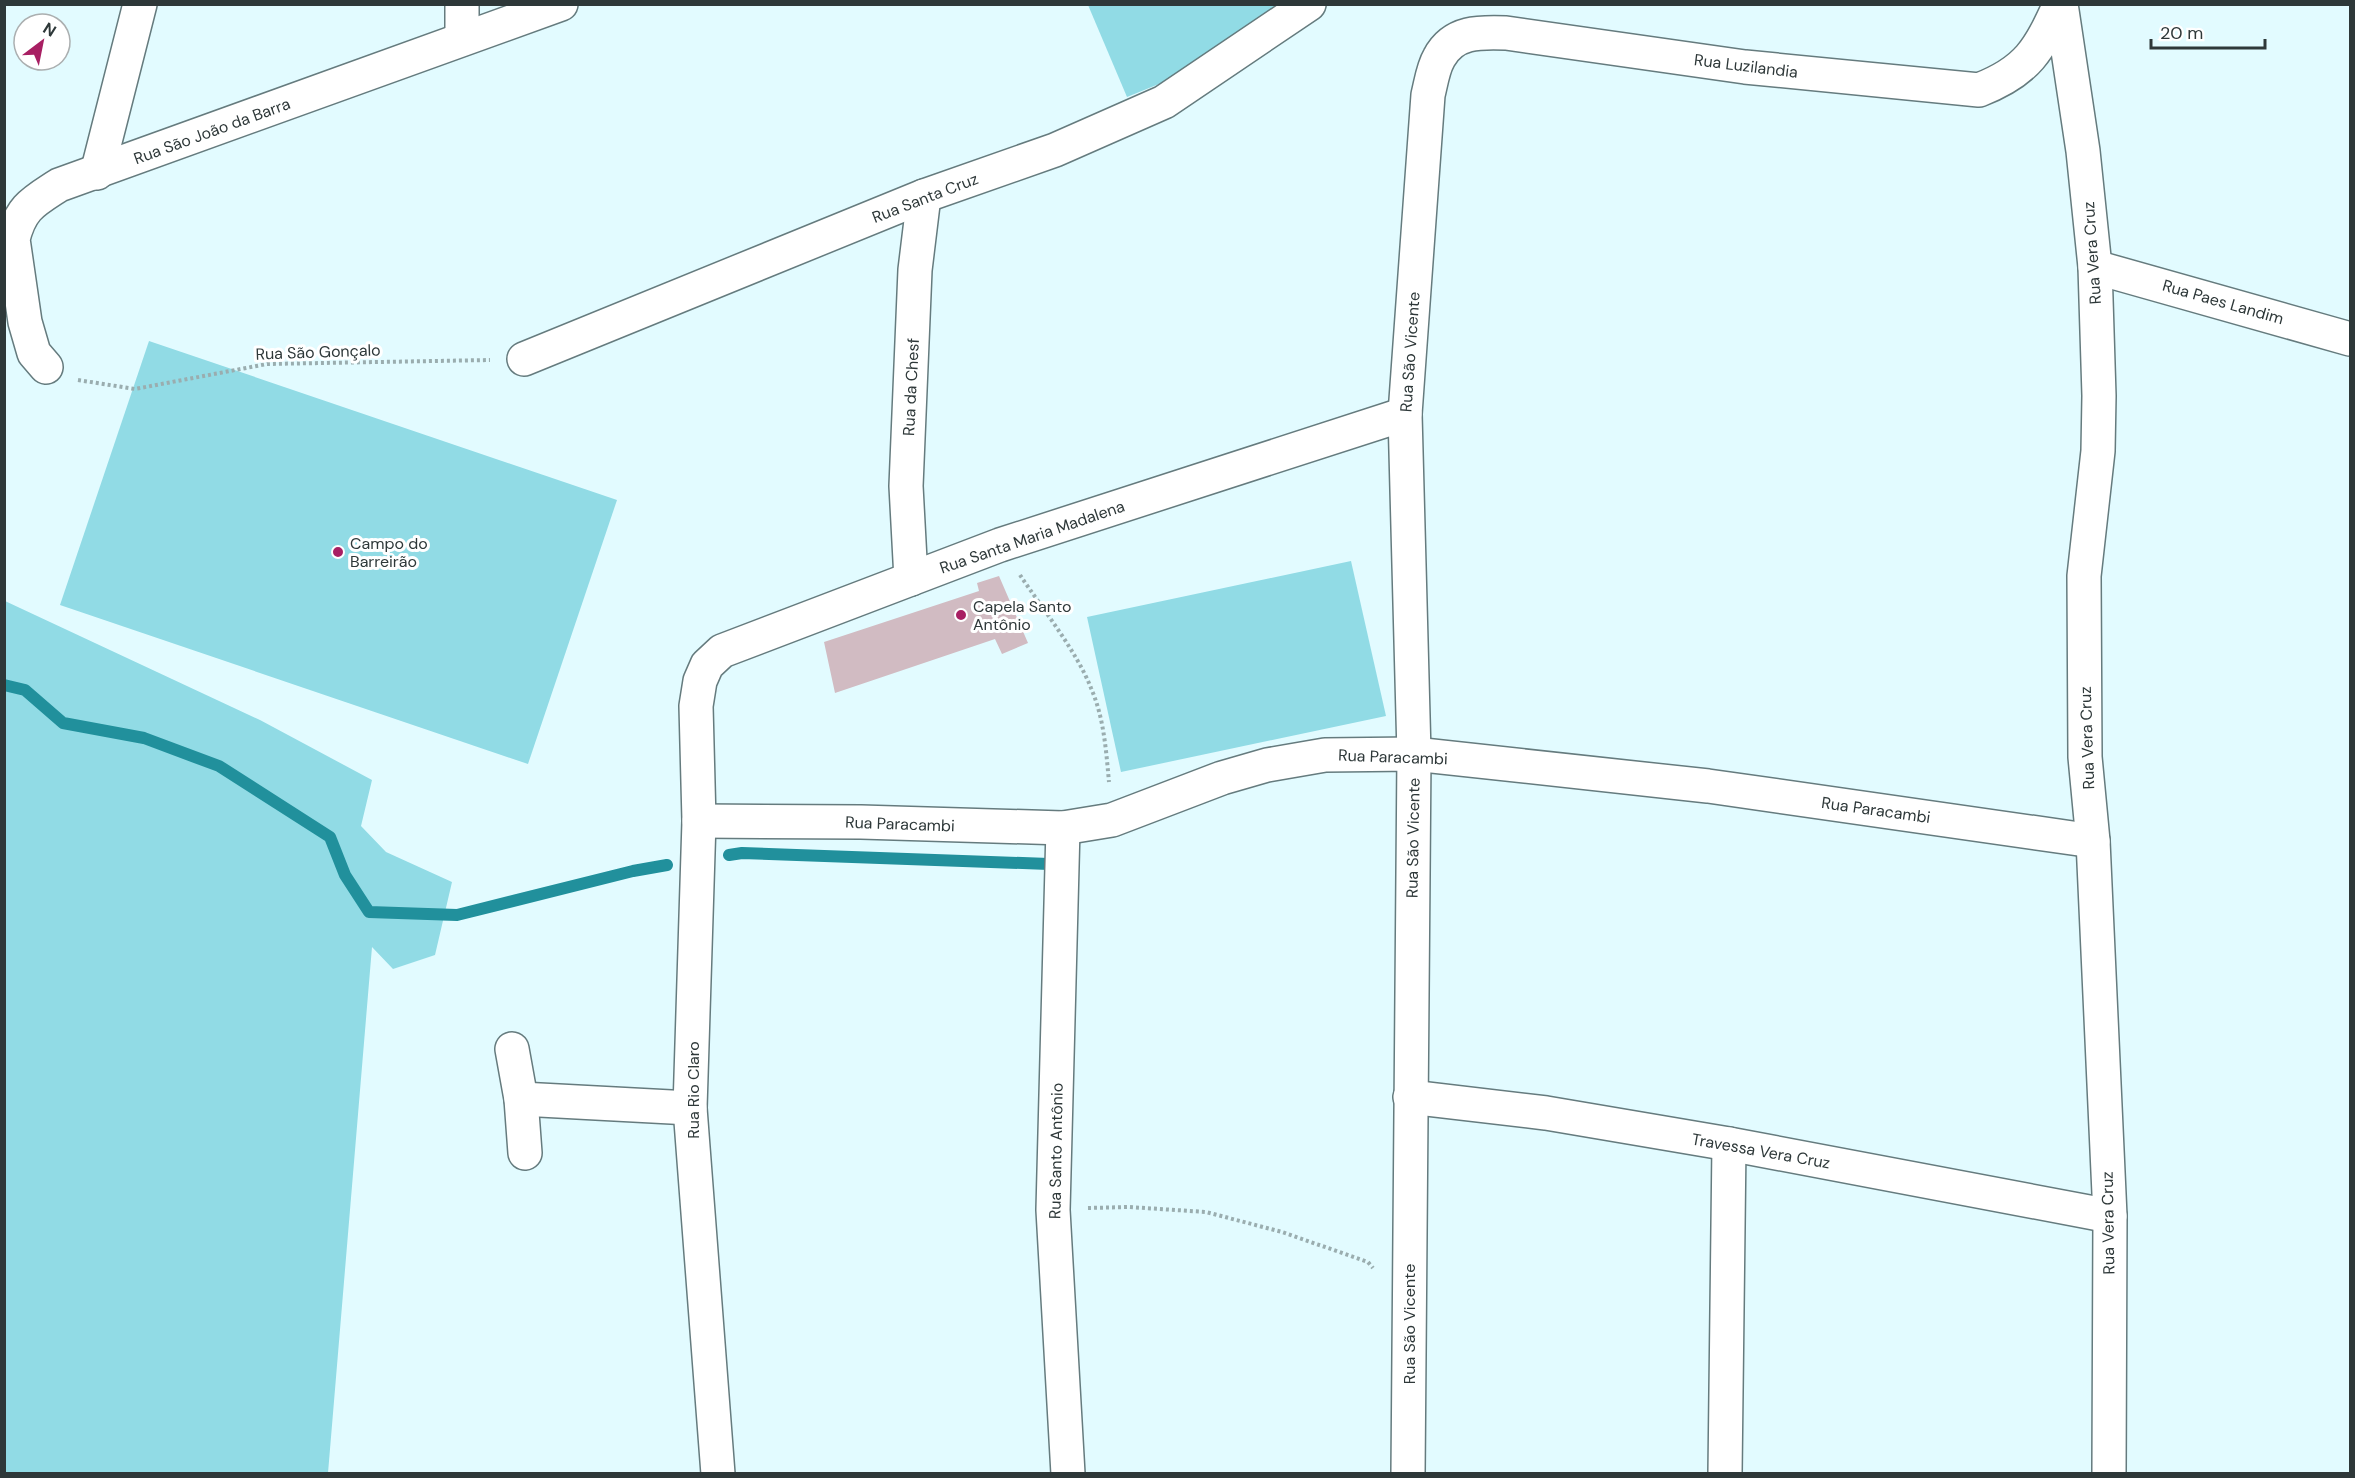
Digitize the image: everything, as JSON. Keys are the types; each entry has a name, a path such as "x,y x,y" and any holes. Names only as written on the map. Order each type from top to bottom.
{"street":[{"path":"97,173 140,4"},
{"path":"462,4 462,39"},
{"name":"Rua São João da Barra","path":"46,367 34,353 25,322 13,239 16,226 29,204 59,186 561,4"},
{"name":"Rua Santa Cruz","path":"524,359 924,196 1055,150 1164,102 1309,4"},
{"name":"Rua Luzilandia","path":"1428,94 1439,57 1456,40 1476,32 1506,33 1745,67 1979,90 2004,80 2028,60 2043,41 2060,4"},
{"name":"Rua Vera Cruz","path":"2060,4 2083,151 2095,267 2099,396 2098,451 2084,576 2085,757 2093,841 2110,1216 2109,1473"},
{"name":"Rua São Vicente","path":"1408,1473 1414,754 1406,414 1428,94"},
{"name":"Rua da Chesf","path":"911,579 906,486 915,270 924,196"},
{"name":"Rua Paes Landim","path":"2095,267 2350,339"},
{"name":"Rua Santa Maria Madalena","path":"696,706 700,681 707,665 722,651 1000,545 1406,414"},
{"name":"Rua Rio Claro","path":"696,706 699,821 690,1108 718,1473"},
{"name":"Rua Paracambi","path":"699,821 861,822 1063,828 1112,820 1222,778 1267,765 1325,755 1414,754 1708,786 2093,841"},
{"name":"Rua Santo Antônio","path":"1063,828 1053,1210 1068,1473"},
{"path":"512,1049 521,1099 525,1153"},
{"name":"Travessa Vera Cruz","path":"1410,1096 1546,1113 1729,1144 2110,1216"},
{"path":"521,1099 690,1108"},
{"path":"1725,1473 1729,1144"}],"path":[{"name":"Rua São Gonçalo","path":"46,367 66,377 135,389 267,364 524,359"},
{"path":"1000,545 1069,649 1091,687 1105,733 1112,820"},
{"path":"1053,1210 1129,1206 1206,1212 1304,1239 1368,1262 1375,1271"}],"shaded area":[{"path":"1088,5 1282,5 1203,66 1127,97"},
{"name":"Campo do Barreirão","path":"149,341 617,500 528,764 60,605"},
{"path":"1351,561 1386,716 1121,772 1087,617"},
{"path":"5,601 260,720 372,780 361,826 386,852 452,882 435,955 393,969 372,947 328,1473 5,1473"}],"building":[{"name":"Capela Santo Antônio","path":"999,576 1028,643 1002,654 995,639 835,693 824,642 979,591 977,583"}],"waterway":[{"path":"4,685 25,690 63,723 144,738 219,766 330,837 345,875 369,912 457,915 633,871 667,865"},
{"path":"729,855 742,853 1049,864"}],"place":[{"name":"Campo do Barreirão","path":"338,552"},
{"name":"Capela Santo Antônio","path":"961,615"}]}
